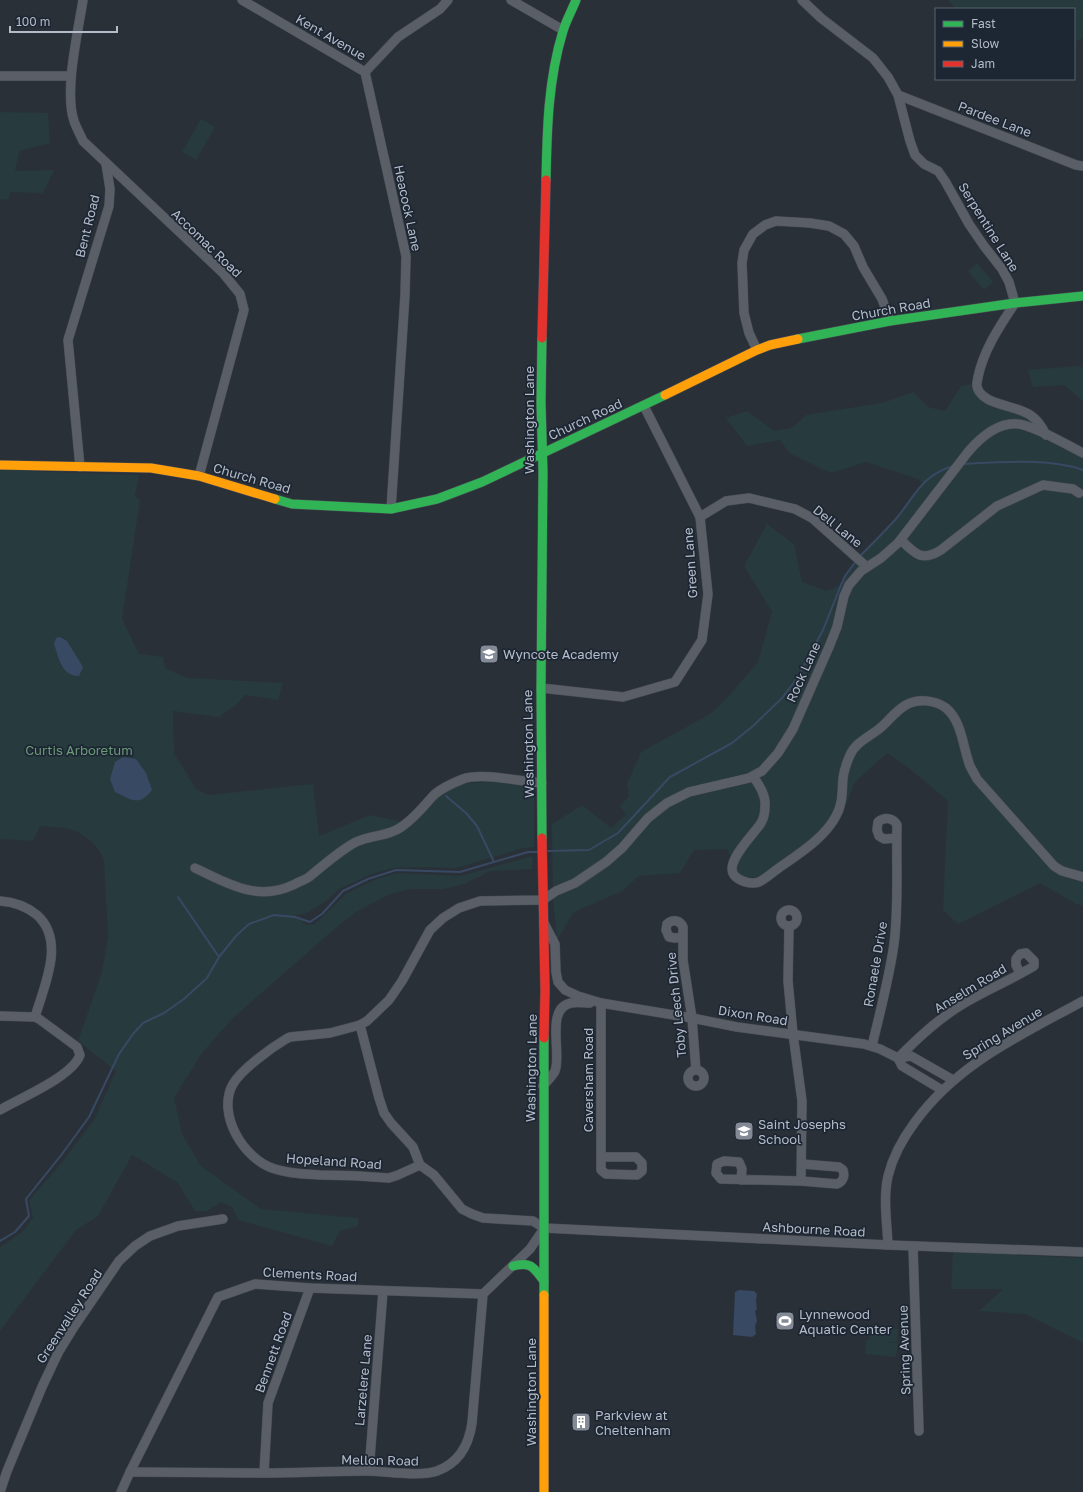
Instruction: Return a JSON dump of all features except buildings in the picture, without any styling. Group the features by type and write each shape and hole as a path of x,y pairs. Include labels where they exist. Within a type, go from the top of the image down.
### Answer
{"main road":[{"name":"Washington Lane","path":"544,1492 543,1086 545,990 542,871 541,403 546,160 548,105 552,76 563,30 576,0"},
{"name":"Church Road","path":"0,465 151,468 199,476 292,504 391,509 436,499 482,482 644,406 757,350 784,342 890,321 1015,303 1083,296"},
{"path":"513,1266 523,1263 531,1265 544,1281"}],"street":[{"path":"83,0 71,76 73,120 83,141 106,164"},
{"name":"Kent Avenue","path":"242,0 365,72"},
{"path":"365,72 398,37 440,9 448,0"},
{"path":"511,0 563,30"},
{"name":"Serpentine Lane","path":"802,0 821,18 873,58 888,77 898,95 915,155 924,164 938,171 945,181 969,224 1002,269 1009,282 1015,303"},
{"name":"Heacock Lane","path":"365,72 406,256 405,294 391,509"},
{"path":"0,76 71,76"},
{"name":"Pardee Lane","path":"898,95 1076,165 1083,166"},
{"name":"Bent Road","path":"80,467 68,340 109,206 110,189 106,164"},
{"name":"Accomac Road","path":"106,164 223,273 240,294 244,310 199,476"},
{"path":"757,350 749,333 744,313 742,263 744,250 753,234 765,225 776,222 810,223 829,226 844,234 854,246 863,267 882,299 890,321"},
{"path":"1015,303 986,351 980,368 977,386 981,394 992,402 1034,416 1043,427 1046,435 1083,453"},
{"name":"Green Lane","path":"541,688 623,697 675,682 702,640 708,594 700,517 644,406"},
{"name":"Rock Lane","path":"543,900 556,891 576,882 606,862 622,848 648,818 667,803 689,792 753,776 762,771 771,762 786,741 837,627 844,596 850,585 865,565 881,558 901,540 968,452 986,434 1006,425 1018,424 1046,435"},
{"path":"901,540 911,550 923,557 931,556 941,550 997,506 1043,484 1073,489 1079,493"},
{"name":"Dell Lane","path":"700,517 726,501 750,498 795,509 812,518 865,565"},
{"path":"753,776 764,797 764,814 761,823 746,840 739,852 732,870 733,874 738,878 751,883 759,882 802,851 829,827 837,815 841,804 844,784 843,778 846,764 857,745 879,729 906,705 922,700 936,703 945,707 951,713 956,722 970,767 977,779 1054,866 1062,871 1083,876"},
{"path":"195,868 234,887 252,891 269,892 288,888 308,878 356,842 381,836 403,826 421,810 433,796 446,787 465,779 473,777 542,783"},
{"name":"Ronaele Drive","path":"872,1046 894,944 896,910 896,838"},
{"path":"483,1294 530,1249 544,1228 533,1220 483,1218 467,1212 455,1202 434,1175 420,1165 413,1147 384,1113 360,1025 373,1016 389,1000 410,969 427,934 434,925 443,918 459,908 480,901 543,900"},
{"path":"0,901 20,904 29,909 43,922 51,938 52,958 35,1017"},
{"name":"Dixon Road","path":"544,922 555,944 557,978 560,985 565,990 573,994 601,1003 737,1027 872,1046 898,1058 911,1056 953,1080"},
{"path":"789,926 788,976 793,1034 802,1101 801,1181"},
{"name":"Toby Leech Drive","path":"683,937 684,967 692,1018 696,1070"},
{"name":"Anselm Road","path":"898,1058 925,1032 947,1014 976,996 1020,973"},
{"name":"Spring Avenue","path":"888,1245 887,1187 891,1166 900,1144 927,1105 953,1080 976,1061 1083,1001"},
{"name":"Dixon Road","path":"543,1086 556,1069 556,1022 560,1011 564,1006 570,1003 601,1003"},
{"name":"Caversham Road","path":"601,1003 601,1157"},
{"path":"0,1016 35,1017 44,1022 76,1047 80,1055 77,1061 55,1081 0,1110"},
{"name":"Hopeland Road","path":"360,1025 330,1033 286,1039 245,1069 234,1083 228,1099 230,1118 234,1129 239,1140 248,1152 260,1163 276,1170 293,1173 389,1178 398,1176 420,1165"},
{"name":"Dixon Road","path":"898,1058 902,1066 942,1090"},
{"path":"741,1180 801,1181 837,1184 842,1181 844,1173 838,1166 802,1164"},
{"name":"Greenvalley Road","path":"0,1492 7,1471 42,1387 58,1353 119,1261 135,1246 150,1236 178,1226 222,1219"},
{"name":"Ashbourne Road","path":"544,1228 888,1245 1083,1252"},
{"name":"Spring Avenue","path":"913,1246 919,1431"},
{"name":"Clements Road","path":"121,1492 218,1297 255,1284 310,1288 483,1294"},
{"name":"Bennett Road","path":"264,1473 268,1402 310,1288"},
{"name":"Larzelere Lane","path":"368,1471 383,1291"},
{"name":"Mellon Road","path":"130,1472 264,1473 368,1471 425,1474 436,1472 453,1462 462,1452 470,1438 483,1294"}],"green space":[{"path":"948,0 1083,0 1083,38 1075,42 1075,8 956,8"},
{"path":"0,112 48,113 50,143 19,151 15,171 54,170 43,193 10,192 9,199 0,200"},
{"path":"201,119 215,127 196,160 182,152"},
{"path":"977,263 993,282 984,290 968,271"},
{"path":"1079,366 1083,368 1083,401 1064,385 1033,387 1028,370"},
{"path":"971,384 975,393 995,408 1013,410 1035,422 1083,456 1083,906 1076,904 1040,883 958,924 943,910 948,801 910,769 887,753 855,782 838,824 759,878 728,875 730,855 727,849 694,850 680,873 639,876 622,891 574,912 557,940 553,899 552,824 582,805 611,828 626,815 620,806 629,796 627,784 641,752 710,714 728,697 758,662 772,612 744,566 767,524 794,544 802,582 827,591 841,585 845,576 855,562 896,519 922,483 918,479 866,462 831,473 789,453 780,440 747,446 726,418 747,411 774,431 792,428 806,415 882,403 913,392 928,407 945,411 961,386"},
{"name":"Curtis Arboretum","path":"0,470 139,475 135,496 140,500 122,619 139,654 163,657 165,668 187,678 283,683 278,700 245,695 236,705 219,717 173,711 174,753 196,789 208,795 313,784 319,836 370,815 403,822 391,829 357,839 346,844 317,868 298,880 278,887 263,888 269,894 281,893 303,884 353,847 392,834 404,828 412,822 434,799 444,791 455,786 480,782 493,782 530,786 534,792 534,847 523,848 457,868 393,868 372,874 339,889 325,902 305,914 295,915 304,923 303,924 314,925 347,893 377,879 397,873 460,876 533,856 532,869 490,871 464,884 443,889 411,889 390,894 356,912 233,1018 202,1053 174,1098 182,1134 201,1166 261,1209 358,1218 358,1226 340,1231 332,1246 238,1220 232,1207 221,1202 207,1211 195,1211 178,1183 132,1155 98,1216 76,1230 0,1331 0,1247 22,1232 33,1218 29,1200 60,1165 94,1120 116,1071 78,1041 102,972 108,937 104,860 101,854 89,839 77,832 65,828 40,826 33,841 0,839"},
{"path":"953,1252 1083,1258 1083,1343 1025,1314 979,1311 1003,1289 951,1289"},
{"path":"870,1326 898,1329 897,1342 886,1342 898,1343 896,1357 865,1354 866,1340 869,1340"}],"water":[{"path":"60,637 67,641 83,667 79,676 68,673 64,670 59,660 54,644 56,638"},
{"path":"123,757 136,759 146,773 152,790 143,799 131,799 115,792 110,779 115,762"},
{"path":"739,1290 754,1291 757,1294 757,1309 755,1311 757,1321 755,1326 756,1334 752,1337 733,1335 735,1292"}],"waterway":[{"path":"963,464 1040,462 1070,466 1083,470"},
{"path":"860,556 895,520 925,481 942,470 953,466"},
{"path":"548,851 589,850 618,833 670,777 732,743 753,726 782,698 798,677 823,630 845,576 856,561"},
{"path":"446,796 466,813 477,826 494,862"},
{"path":"0,1241 15,1232 29,1216 26,1199 89,1117 119,1054 133,1034 143,1023 164,1013 184,999 207,978 219,957 236,936 249,924 274,915 295,917 310,922 322,914 343,891 368,879 396,870 460,872 528,852 538,852"},
{"path":"178,897 219,957"}],"traffic: fast":[{"path":"546,180 551,86 563,31 576,0"},
{"path":"798,339 890,321 1015,303 1083,296"},
{"path":"542,338 542,838"},
{"path":"275,499 292,504 391,509 437,499 482,482 665,395"},
{"path":"544,1038 544,1295"},
{"path":"513,1266 524,1264 528,1265 535,1269 544,1281"}],"traffic: slow":[{"path":"665,395 757,350 770,345 798,339"},
{"path":"0,465 151,468 199,476 275,499"},
{"path":"544,1295 544,1492"}],"traffic: jam":[{"path":"542,338 546,180"},
{"path":"542,838 545,990 544,1038"}],"place":[{"name":"Wyncote Academy","path":"489,654"},
{"name":"Saint Josephs School","path":"744,1131"},
{"name":"Lynnewood Aquatic Center","path":"785,1321"},
{"name":"Parkview at Cheltenham","path":"581,1422"}]}
